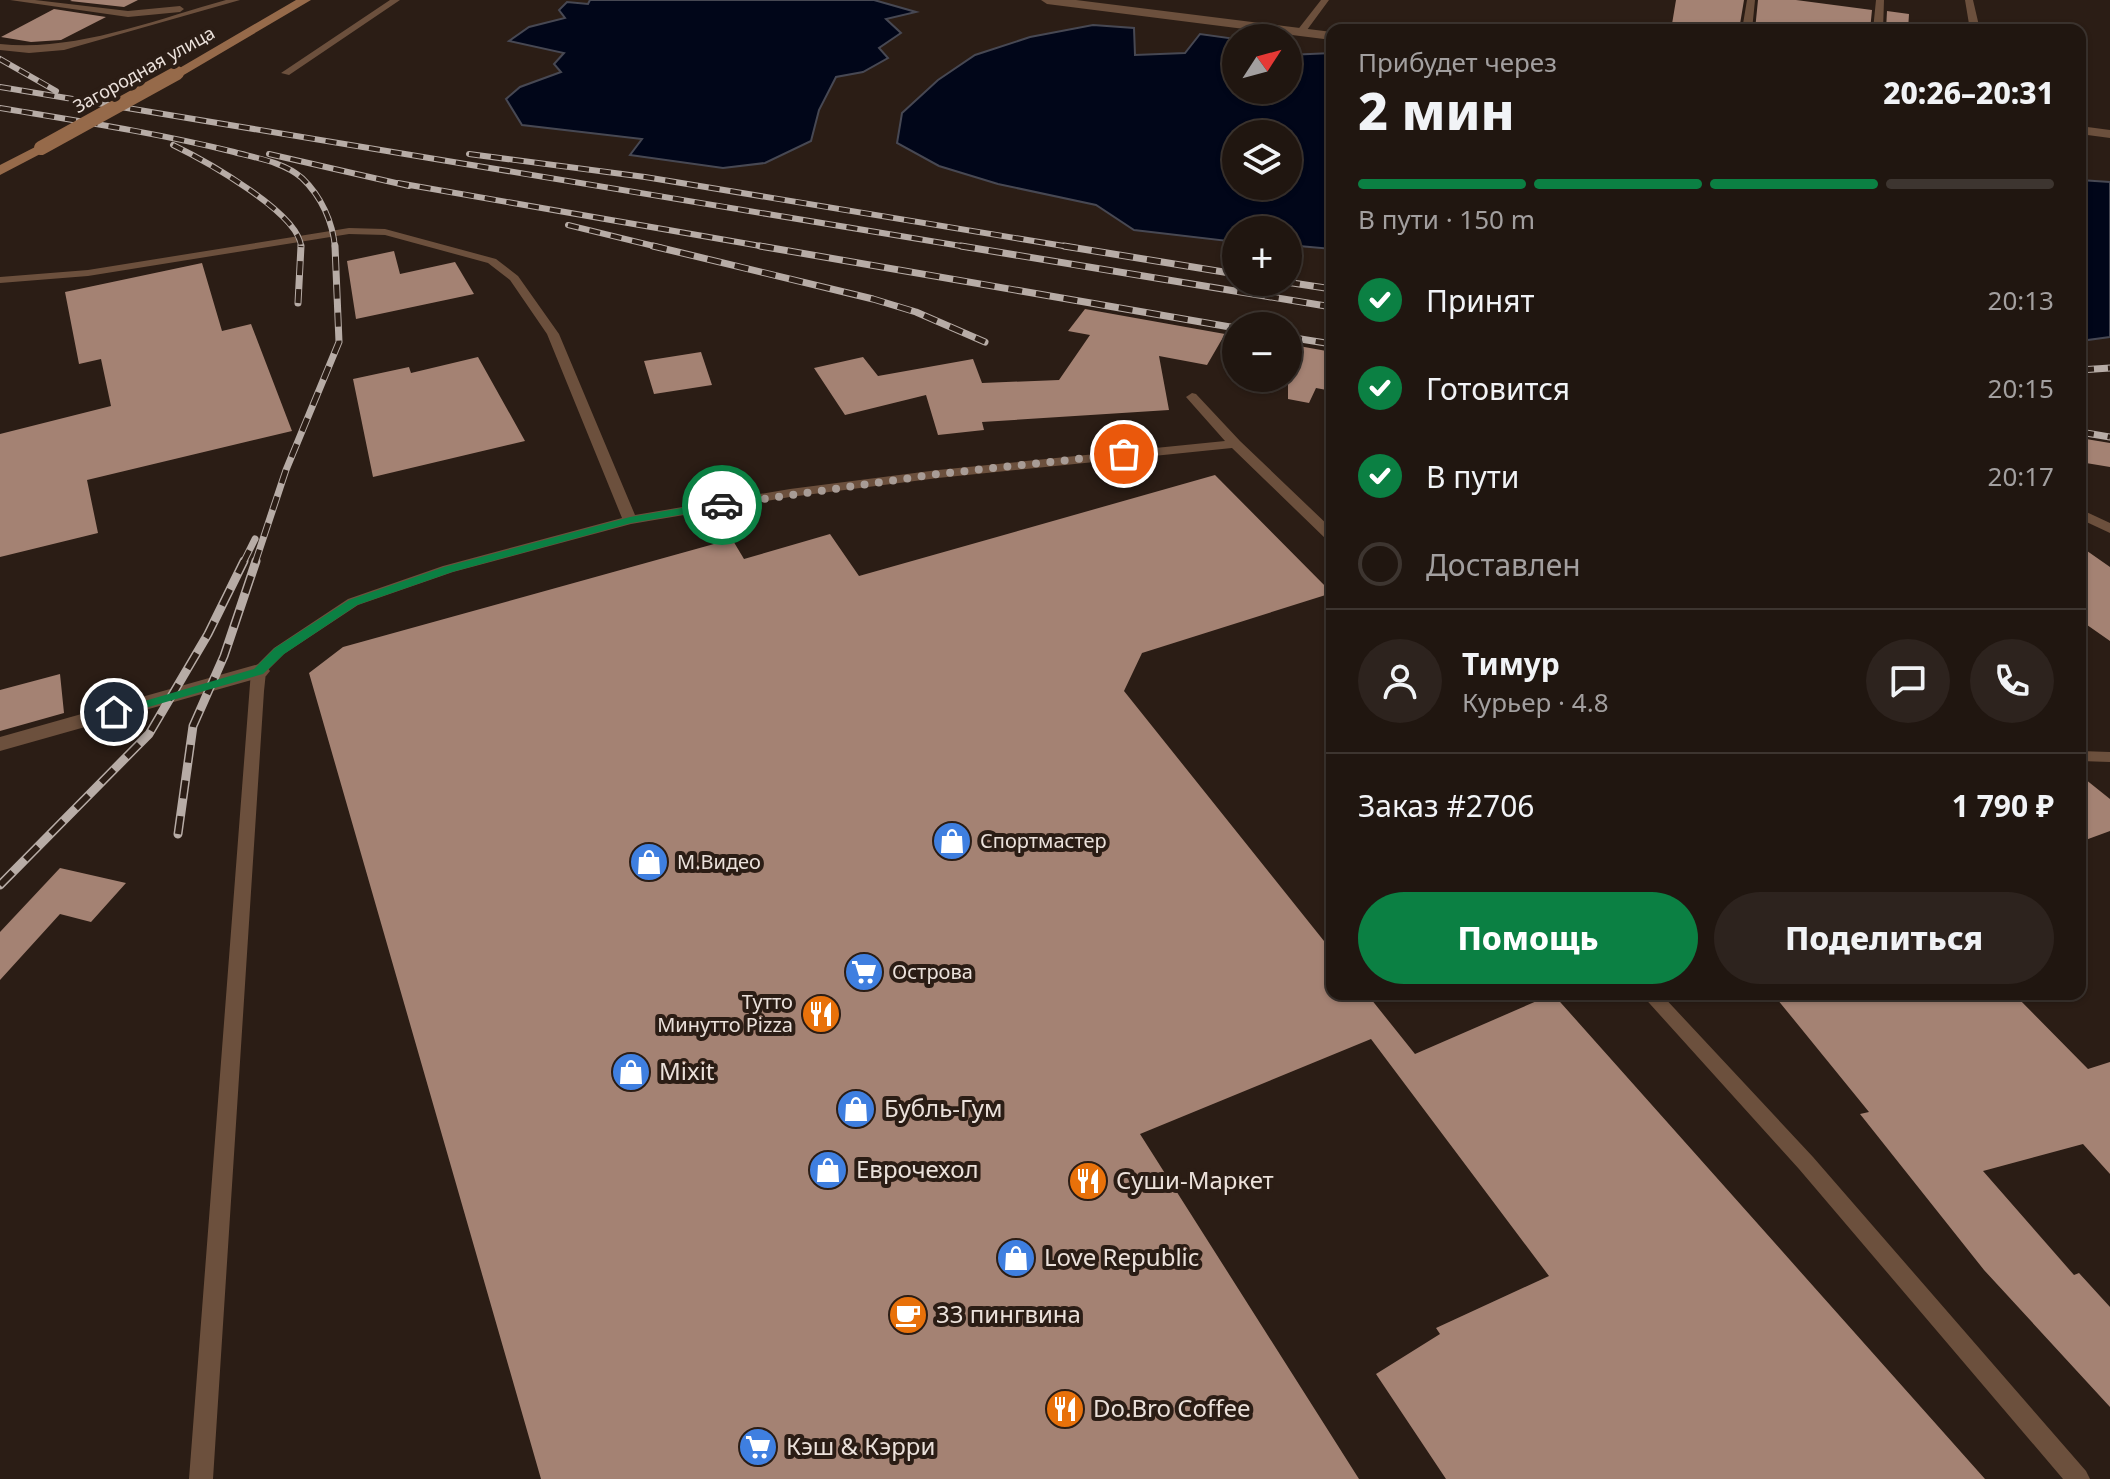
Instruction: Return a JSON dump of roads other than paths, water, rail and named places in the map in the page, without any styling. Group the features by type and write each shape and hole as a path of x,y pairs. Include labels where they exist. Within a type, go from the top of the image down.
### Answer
{"main road":[{"name":"Загородная улица","path":"0,171 305,0"}],"street":[{"path":"1047,0 1238,24"},
{"path":"1302,32 1326,35"},
{"path":"2086,131 2110,134"},
{"path":"0,744 259,671"}],"lane":[{"path":"14,0 128,14 232,1"},
{"path":"286,73 396,0"},
{"path":"1302,31 1325,0"},
{"path":"1748,24 1751,0"},
{"path":"1878,24 1880,0"},
{"path":"1969,0 1974,24"},
{"path":"0,47 29,50 64,47 232,1"},
{"path":"0,280 88,273 349,231 385,232 492,261 514,278 553,334 630,520"},
{"path":"1192,397 1235,444 1326,531"},
{"path":"201,1479 259,671 279,651 353,602 448,569 630,520 790,493 938,474 1235,444"},
{"path":"2086,516 2110,529"},
{"path":"2086,756 2110,757"},
{"path":"1656,1000 1806,1163 2078,1479"}],"water":[{"path":"590,0 874,0 916,12 886,19 901,33 879,48 888,58 863,72 836,77 819,110 811,141 765,163 723,168 630,155 642,139 522,125 506,99 520,87 561,72 554,64 564,53 509,41 529,27 565,18 559,10 567,2 588,4"},
{"path":"1093,25 1134,28 1135,55 1185,53 1200,34 1222,37 1222,104 1302,104 1302,54 1326,53 1326,248 1302,246 1302,216 1222,216 1222,240 1134,230 1096,205 998,184 939,166 897,143 902,113 938,80 975,55 1030,37"},
{"path":"2086,180 2110,182 2110,337 2086,340"}],"railway":[{"path":"0,59 56,91"},
{"path":"0,87 973,248"},
{"path":"0,108 176,139 278,164 302,178 315,193 329,219 335,248"},
{"path":"173,145 227,175 269,204 297,234 301,248"},
{"path":"269,154 409,186"},
{"path":"469,154 645,177 1076,248"},
{"path":"398,183 772,248"},
{"path":"568,225 662,248"},
{"path":"255,563 286,470 339,342 335,246"},
{"path":"653,246 873,299 916,312 985,342"},
{"path":"760,246 1222,326"},
{"path":"961,246 1326,306"},
{"path":"1064,246 1222,272"},
{"path":"298,303 301,248"},
{"path":"1302,284 1326,288"},
{"path":"1302,339 1326,343"},
{"path":"2086,370 2110,368"},
{"path":"2086,433 2110,437"},
{"path":"244,561 255,539"},
{"path":"0,885 149,734 208,634 244,561"},
{"path":"178,834 193,726 224,656 256,561"}],"place":[{"name":"Спортмастер","path":"952,841"},
{"name":"М.Видео","path":"649,862"},
{"name":"Острова","path":"864,972"},
{"name":"Тутто Минутто Pizza","path":"821,1014"},
{"name":"Mixit","path":"631,1072"},
{"name":"Бубль-Гум","path":"856,1109"},
{"name":"Еврочехол","path":"828,1170"},
{"name":"Суши-Маркет","path":"1088,1181"},
{"name":"Love Republic","path":"1016,1258"},
{"name":"33 пингвина","path":"908,1315"},
{"name":"Do.Bro Coffee","path":"1065,1409"},
{"name":"Кэш & Кэрри","path":"758,1447"}]}
